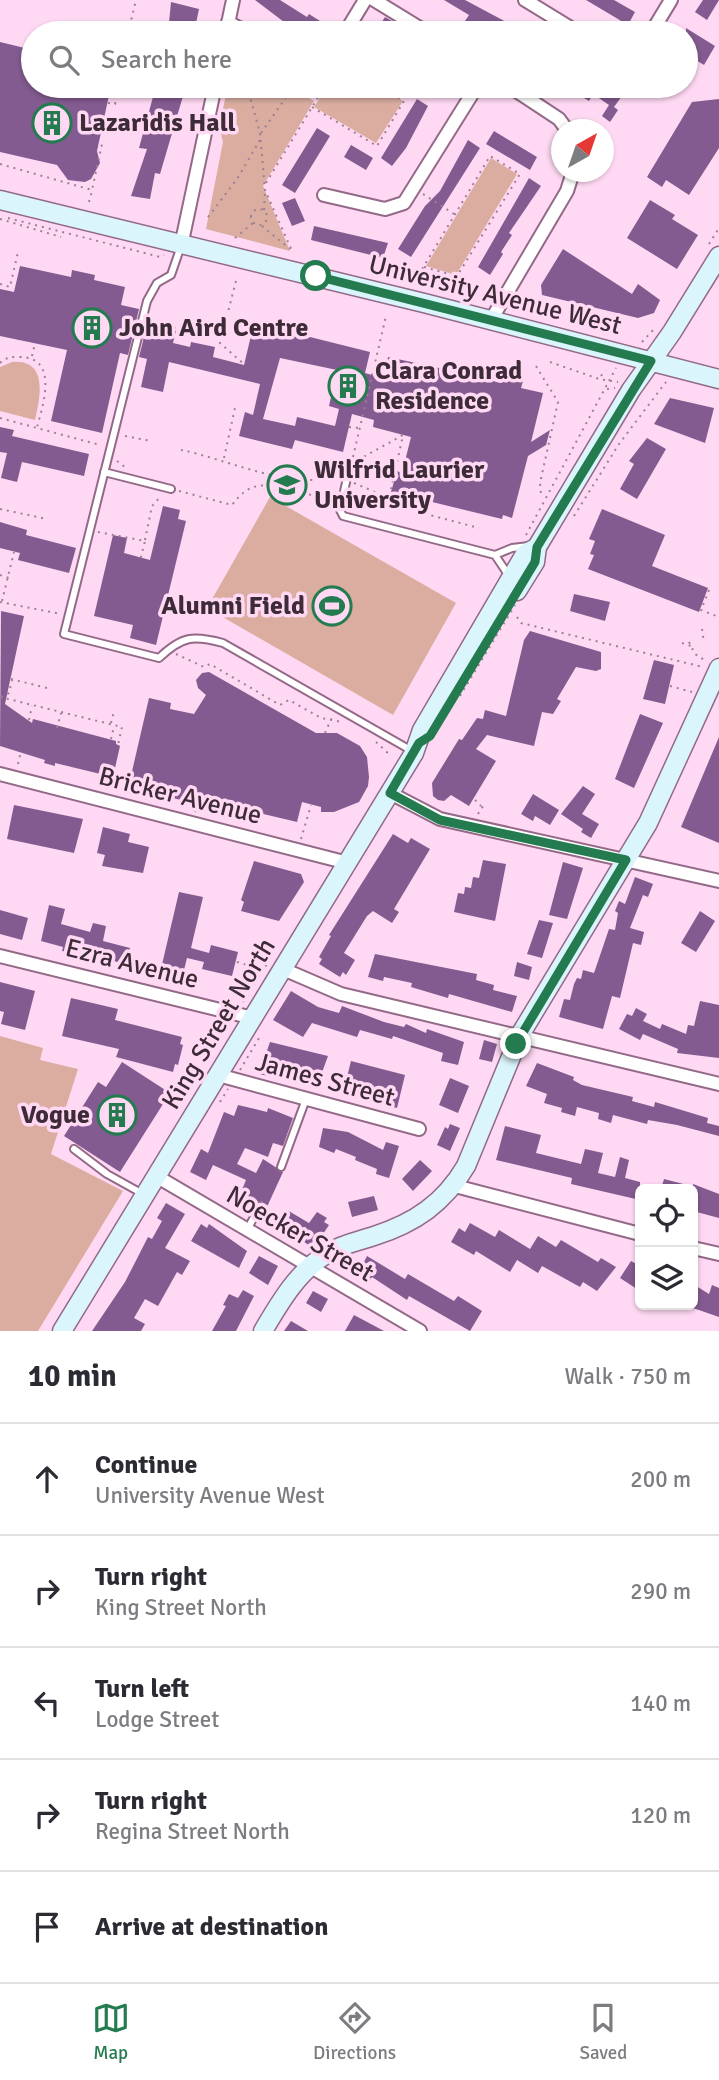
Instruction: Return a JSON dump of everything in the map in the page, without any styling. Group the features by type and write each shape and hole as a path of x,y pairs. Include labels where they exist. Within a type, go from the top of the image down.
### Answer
{"main road":[{"name":"University Avenue West","path":"0,200 491,320 719,379"},
{"name":"King Street North","path":"417,748 430,736 535,562 537,547 719,256"},
{"name":"King Street North","path":"62,1331 417,748 422,730 525,554 537,547"},
{"path":"262,1331 285,1294 310,1267 336,1249 399,1228 417,1218 443,1200 455,1186 467,1166 520,1035 649,823 710,666"}],"street":[{"path":"228,21 233,0"},
{"path":"353,21 366,0"},
{"path":"374,0 408,21"},
{"path":"525,0 559,21"},
{"path":"658,21 671,0"},
{"path":"181,246 212,98"},
{"path":"324,195 385,209 404,203 470,98"},
{"path":"527,98 559,119"},
{"path":"491,320 569,182"},
{"name":"Bricker Avenue","path":"0,774 348,863"},
{"path":"390,793 440,820 719,881"},
{"name":"Ezra Avenue","path":"0,956 253,1018"},
{"path":"283,969 341,994 719,1084"},
{"name":"James Street","path":"218,1075 419,1129"},
{"name":"Noecker Street","path":"156,1176 420,1331"},
{"path":"455,1186 635,1233"},
{"path":"698,1249 719,1254"}],"lane":[{"path":"181,246 171,275 156,283 147,301 64,634 159,658 178,641 190,638 223,643 337,708 417,748"},
{"path":"350,464 340,510 343,516 495,555 520,546 537,547"},
{"path":"104,472 169,488"},
{"path":"495,555 511,579"},
{"path":"281,1167 306,1099"},
{"path":"74,1149 107,1174 145,1195"},
{"path":"247,1230 260,1206"}],"path":[{"path":"131,21 136,0"},
{"path":"108,103 115,104 116,98"},
{"path":"250,98 260,133 265,184 264,211 267,217 261,225"},
{"path":"260,133 266,130 286,98"},
{"path":"265,184 318,98"},
{"path":"312,107 377,146 404,101 399,98"},
{"path":"208,217 237,179 260,139"},
{"path":"89,202 102,144 99,144"},
{"path":"415,281 490,156 520,174 449,289"},
{"path":"0,164 92,190"},
{"path":"415,188 454,215"},
{"path":"253,223 261,225 292,251 265,190"},
{"path":"253,223 252,213 264,211"},
{"path":"0,217 61,237"},
{"path":"0,217 160,257"},
{"path":"235,239 253,223"},
{"path":"0,284 10,287 18,251"},
{"path":"423,267 457,277"},
{"path":"236,281 220,343 245,365"},
{"path":"350,464 386,316"},
{"path":"153,323 221,339"},
{"path":"32,357 35,344"},
{"path":"0,363 11,357 32,357 41,364 46,381 37,428"},
{"path":"550,362 599,379 617,382"},
{"path":"536,366 558,402 540,483 541,494"},
{"path":"601,376 605,370"},
{"path":"653,386 662,388"},
{"path":"607,389 616,388"},
{"path":"648,393 654,395"},
{"path":"223,460 235,408"},
{"path":"0,418 102,445"},
{"path":"349,427 360,428"},
{"path":"181,450 302,481 337,475 350,464 403,435 389,499"},
{"path":"124,436 151,442"},
{"path":"347,479 426,514 479,528"},
{"path":"140,561 152,506 169,488 232,505 245,491 270,486 316,497 327,505"},
{"path":"0,509 47,519"},
{"path":"90,529 145,541"},
{"path":"14,552 1,602 19,603 68,616"},
{"path":"0,575 9,578"},
{"path":"709,590 701,610 719,617"},
{"path":"517,617 521,623 697,666 710,666"},
{"path":"702,629 704,643"},
{"path":"689,642 697,666"},
{"path":"682,643 691,646"},
{"path":"166,651 204,667 210,664 280,705 289,701 330,721 348,723"},
{"path":"695,654 710,666"},
{"path":"0,697 9,693 12,679 47,688"},
{"path":"670,686 693,692"},
{"path":"0,697 122,727 118,745"},
{"path":"29,719 32,705"},
{"path":"325,733 337,708"},
{"path":"111,739 114,711"},
{"path":"57,728 61,712"},
{"path":"373,739 391,756"},
{"path":"16,768 20,755"},
{"path":"106,790 110,776"},
{"path":"145,800 147,790"},
{"path":"195,812 199,800"},
{"path":"475,800 482,808"},
{"path":"476,817 485,803"},
{"path":"298,850 311,805"},
{"path":"237,962 257,968"}],"shaded area":[{"path":"225,98 309,98 314,101 263,186 290,251 206,229 223,142 219,126"},
{"path":"320,98 398,98 403,101 376,143 314,107"},
{"path":"491,158 517,174 456,275 426,266"},
{"path":"12,362 24,363 37,373 40,391 35,420 0,411 0,367"},
{"name":"Alumni Field","path":"270,497 456,603 393,715 207,608"},
{"path":"0,1036 43,1048 40,1060 78,1069 51,1154 123,1191 38,1331 0,1331"}],"building":[{"path":"255,0 280,0 307,17 309,14 320,21 291,21 283,21"},
{"path":"444,0 465,0 504,21 465,21 469,15"},
{"path":"586,0 614,0 635,12 630,21 621,21"},
{"path":"703,0 719,0 707,20 695,12"},
{"path":"171,2 199,9 196,21 169,21"},
{"path":"698,35 715,46 704,65 698,61"},
{"name":"Lazaridis Hall","path":"0,42 21,47 21,98 108,98 97,151 100,163 91,179 85,182 68,180 57,165 0,152"},
{"path":"153,98 182,98 160,174 155,173 150,199 131,196 147,149 139,148"},
{"path":"599,98 621,98 614,107 618,110 612,119 602,116 609,105"},
{"path":"417,99 428,106 406,148 392,166 381,158"},
{"path":"719,99 719,148 689,195 666,180 662,187 647,177 692,102"},
{"path":"317,128 330,136 295,193 282,185"},
{"path":"494,131 537,157 530,170 486,144"},
{"path":"468,140 480,148 411,257 398,249 425,206 440,191"},
{"path":"351,145 373,158 366,170 344,157"},
{"path":"529,178 541,186 509,233 512,235 490,275 478,267"},
{"path":"295,198 305,221 292,226 282,203"},
{"path":"650,200 675,215 672,219 698,235 677,269 627,238"},
{"path":"314,226 388,243 383,258 311,240"},
{"path":"563,249 632,294 638,284 660,300 654,313 638,318 542,295 541,285"},
{"path":"20,266 71,277 72,270 95,275 94,280 125,287 121,305 139,309 128,355 120,353 102,433 51,421 67,350 0,336 0,289 14,292"},
{"path":"254,323 370,352 365,373 383,378 388,357 458,372 460,365 472,368 477,377 501,383 510,378 523,381 521,388 543,393 531,442 550,430 546,445 528,456 512,518 503,515 502,519 391,492 397,471 402,473 411,437 373,427 374,420 352,414 343,452 295,440 292,449 239,436 245,412 253,415 260,384 169,362 163,392 141,387 147,359 139,357 147,325 176,331 173,343 190,347 191,342 215,347 213,357 244,365","holes":["280,358 337,370 329,406 339,409 335,426 297,417 295,426 263,419"]},
{"path":"670,398 714,408 705,443 654,424"},
{"path":"0,427 14,430 12,436 89,454 84,476 22,462 17,482 1,478 7,453 0,452"},
{"path":"647,438 666,449 637,499 620,489 634,464 629,461"},
{"path":"163,506 180,510 178,519 186,521 156,645 130,638 133,625 94,616 113,535 127,538 124,553 150,560"},
{"path":"602,509 665,535 652,566 708,588 699,612 588,569 594,555 590,554 595,541 589,539"},
{"path":"0,522 27,530 26,535 76,548 69,573 18,560 20,553 0,548"},
{"path":"574,594 610,602 605,621 570,611"},
{"path":"1,611 24,616 5,704 32,723 33,719 116,741 120,746 113,777 55,763 55,766 44,763 45,760 0,746"},
{"path":"530,631 601,652 601,669 596,671 576,667 557,699 561,701 553,714 542,712 534,746 487,735 476,749 496,761 469,806 451,795 444,801 438,800 433,796 432,783 459,739 462,740 477,718 483,719 485,710 506,716 524,640"},
{"path":"654,660 674,665 665,704 643,699"},
{"path":"209,672 316,733 337,733 360,746 367,757 369,777 368,786 359,802 334,812 321,812 321,807 302,802 297,822 197,798 196,804 173,798 175,790 130,780 149,698 171,703 170,709 194,714 206,695 198,688 196,680 202,673"},
{"path":"640,714 663,723 634,788 615,779"},
{"path":"719,737 719,843 681,827"},
{"path":"583,786 595,794 582,814 599,824 591,838 561,814"},
{"path":"533,794 559,810 550,825 535,816 533,821 521,814"},
{"path":"14,805 83,819 74,853 7,839"},
{"path":"103,827 130,834 128,842 149,847 143,873 102,866 105,855 97,853"},
{"path":"393,834 408,843 411,838 430,849 394,909 399,912 392,923 373,911 367,916 344,953 355,960 346,975 343,972 340,977 319,964 322,959 319,957 331,936 329,935"},
{"path":"483,860 506,864 495,921 454,912 458,893 464,894 465,887 471,888 473,877 479,878"},
{"path":"254,861 301,874 304,882 279,921 241,911 244,902 241,900"},
{"path":"563,862 583,868 567,919 549,915"},
{"path":"635,877 653,884 648,897 643,895 630,928 644,932 641,945 633,943 620,998 612,996 603,1029 559,1017 564,999 570,1000 574,984 577,978 581,979 583,970 594,973 609,929 615,930 618,913 615,911 619,901 625,904"},
{"path":"179,892 203,897 191,948 209,953 211,945 238,952 232,976 202,969 204,962 187,958 182,978 160,973"},
{"path":"49,905 65,909 61,924 90,932 93,923 106,926 103,941 130,948 125,964 76,951 75,954 62,951 63,947 41,941"},
{"path":"0,910 28,918 22,940 0,934"},
{"path":"700,911 715,921 696,952 681,943"},
{"path":"539,920 553,923 542,958 527,954"},
{"path":"375,954 477,974 476,980 494,985 493,990 517,996 512,1012 449,994 448,998 411,987 412,983 384,977 383,981 368,977"},
{"path":"517,962 532,967 529,980 514,976"},
{"path":"0,982 35,991 25,1030 1,1024 4,1012 0,1011"},
{"path":"291,991 318,1007 339,1013 342,1006 384,1022 404,1027 406,1024 426,1033 427,1029 464,1042 458,1065 441,1061 443,1053 393,1036 392,1039 360,1030 357,1037 312,1023 303,1037 273,1020"},
{"path":"71,998 118,1009 115,1020 182,1037 180,1044 183,1045 178,1065 175,1064 173,1072 116,1057 119,1049 62,1036"},
{"path":"700,1001 719,1005 719,1058 677,1053 678,1049 643,1034 640,1040 619,1029 627,1014 632,1016 636,1008 647,1014 643,1021 660,1029 662,1024 686,1034 688,1025 694,1026"},
{"path":"484,1040 497,1044 492,1062 479,1059"},
{"path":"270,1042 328,1056 317,1086 259,1074"},
{"path":"351,1061 405,1075 397,1108 343,1093"},
{"name":"Vogue","path":"122,1062 170,1093 120,1172 64,1136 98,1082 106,1087"},
{"path":"537,1063 574,1077 573,1080 582,1085 633,1097 632,1101 654,1107 655,1102 708,1118 707,1123 719,1126 719,1136 677,1125 648,1120 647,1124 613,1115 611,1123 598,1119 599,1113 577,1107 575,1116 561,1112 562,1108 544,1103 547,1094 526,1086"},
{"path":"450,1078 469,1086 458,1113 439,1105"},
{"path":"238,1105 267,1112 268,1108 293,1118 283,1146 273,1143 268,1157 245,1148 237,1164 256,1173 263,1159 283,1172 266,1209 262,1201 255,1204 239,1197 246,1180 213,1165 206,1180 190,1172 201,1149 208,1153 224,1112 234,1116"},
{"path":"450,1124 460,1128 450,1151 437,1145 445,1127 448,1129"},
{"path":"505,1126 541,1135 536,1153 581,1164 585,1149 603,1153 598,1173 615,1177 620,1157 629,1160 625,1178 640,1184 635,1184 635,1199 571,1184 572,1178 496,1160"},
{"path":"323,1128 348,1132 383,1150 386,1142 399,1146 389,1178 376,1174 377,1169 355,1160 356,1157 336,1149 334,1153 319,1147"},
{"path":"420,1160 432,1171 413,1191 402,1179"},
{"path":"664,1179 683,1184 662,1184"},
{"path":"698,1186 719,1194 719,1218 698,1212"},
{"path":"374,1196 378,1210 352,1217 348,1202"},
{"path":"166,1203 185,1214 165,1248 190,1261 182,1275 177,1272 158,1306 145,1299 134,1318 145,1324 141,1331 92,1331 125,1282 148,1237 152,1239 162,1221 157,1218"},
{"path":"287,1210 309,1223 317,1212 327,1218 324,1222 329,1225 321,1237 317,1235 310,1246 278,1224"},
{"path":"470,1223 495,1237 499,1230 530,1249 538,1236 556,1247 561,1240 598,1262 601,1258 616,1267 597,1291 583,1282 580,1287 542,1266 538,1273 517,1260 510,1272 476,1251 474,1255 451,1242 459,1228 465,1232"},
{"path":"201,1224 207,1228 209,1224 247,1251 239,1268 191,1241"},
{"path":"259,1256 278,1266 268,1285 249,1273"},
{"path":"367,1256 405,1279 408,1274 454,1301 458,1296 482,1311 470,1331 409,1296 407,1300 372,1277 369,1282 357,1276"},
{"path":"631,1261 635,1263 635,1288 620,1278"},
{"path":"712,1285 719,1288 719,1317 698,1310 698,1287 709,1294"},
{"path":"243,1290 254,1296 236,1331 212,1331 226,1306 223,1305 229,1294 238,1298"},
{"path":"313,1291 328,1299 321,1312 306,1303"},
{"path":"354,1315 384,1331 345,1331"},
{"path":"291,1321 308,1331 284,1331"}],"place":[{"name":"Lazaridis Hall","path":"52,123"},
{"name":"John Aird Centre","path":"92,328"},
{"name":"Clara Conrad Residence","path":"348,386"},
{"name":"Wilfrid Laurier University","path":"287,485"},
{"name":"Alumni Field","path":"332,606"},
{"name":"Vogue","path":"117,1115"}],"route":[{"path":"316,276 651,361 537,547 535,562 455,696 430,736 419,743 390,793 440,820 626,860 580,932 516,1044"}]}
